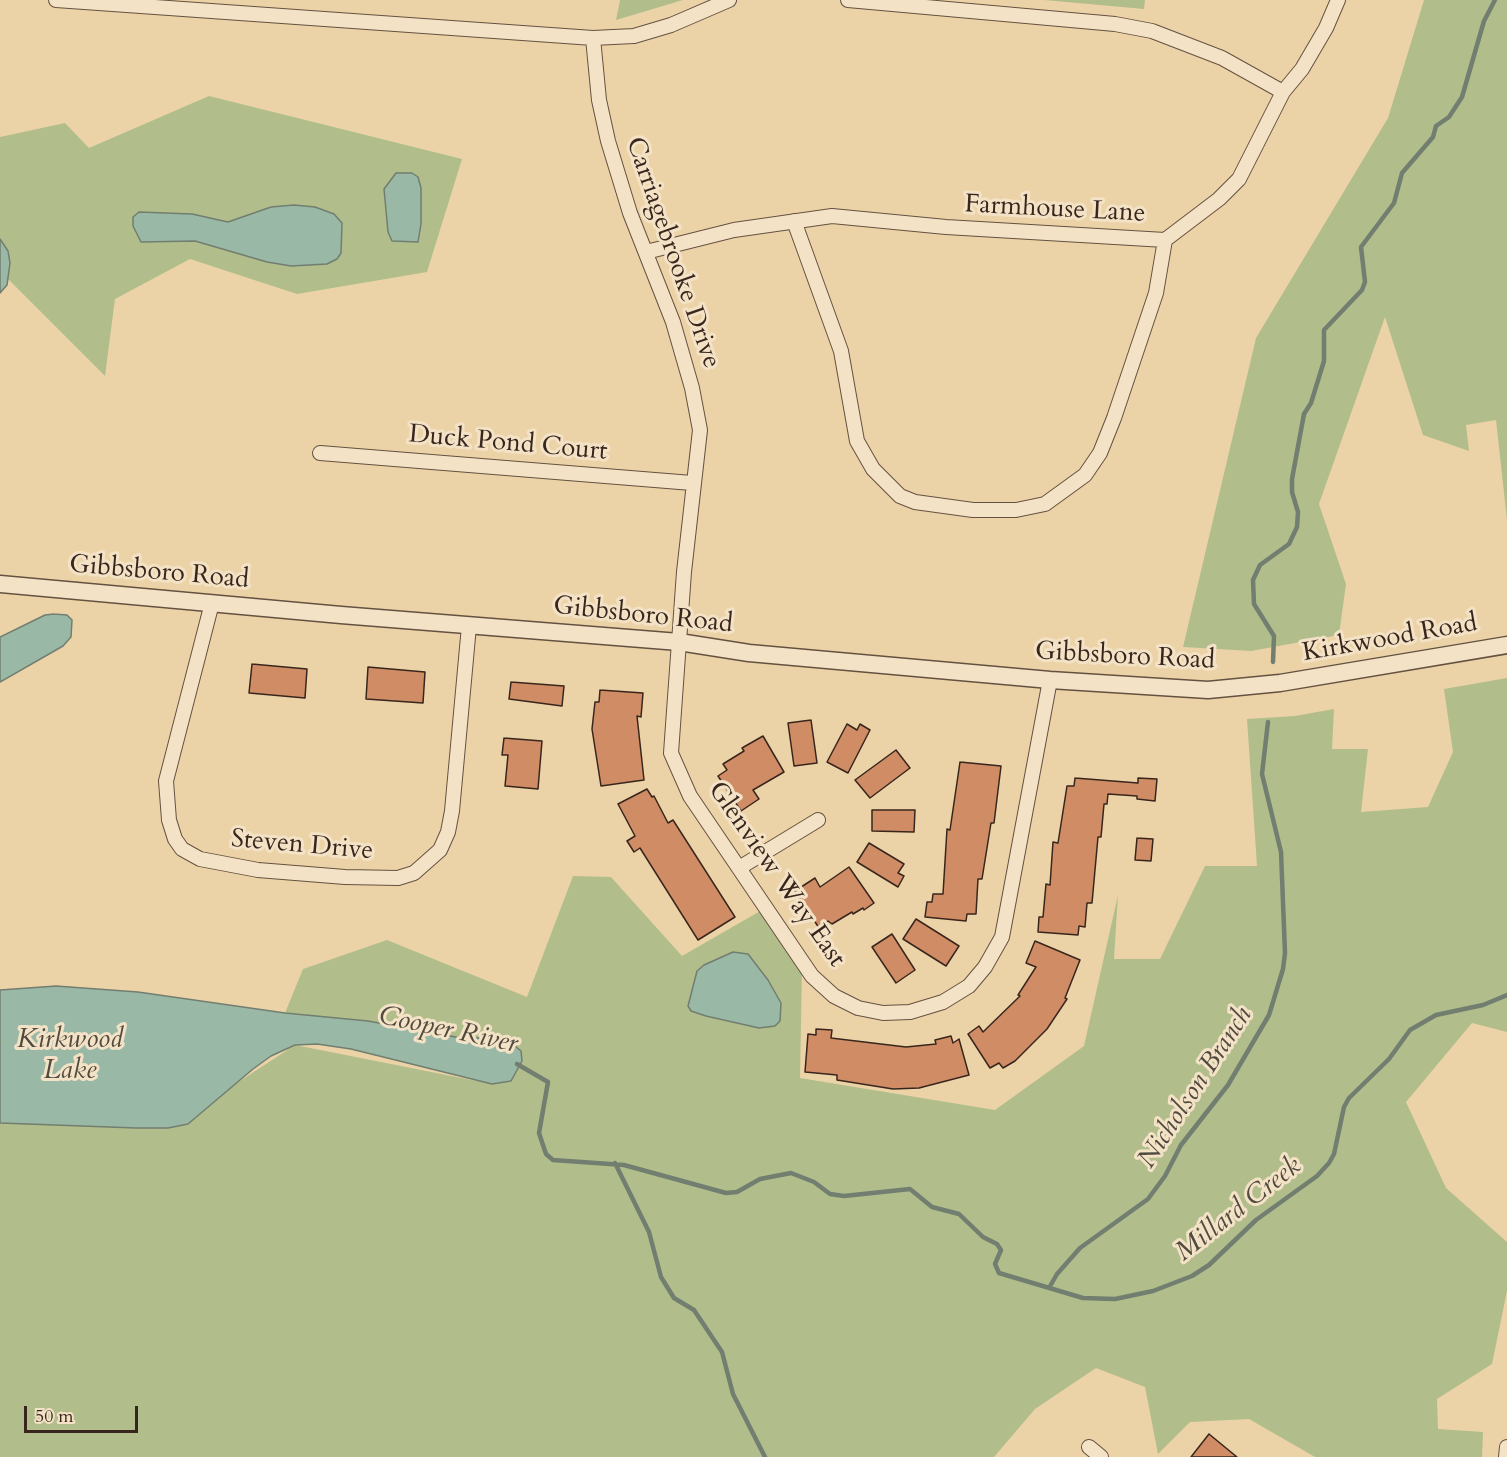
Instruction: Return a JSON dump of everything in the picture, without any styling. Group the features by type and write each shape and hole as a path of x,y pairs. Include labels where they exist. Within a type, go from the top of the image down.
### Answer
{"street":[{"path":"56,0 593,38 634,36 671,25 729,0"},
{"path":"848,0 1115,24 1152,31 1222,58 1283,92"},
{"name":"Farmhouse Lane","path":"646,252 734,230 832,216 945,227 1165,240 1219,199 1239,178 1283,92 1320,38 1338,0"},
{"name":"Carriagebrooke Drive","path":"593,38 599,100 608,141 630,213 673,322 692,388 700,430 692,483 679,642"},
{"path":"794,221 841,351 857,441 873,470 900,496 915,502 973,510 1016,510 1046,504 1085,475 1100,453 1117,408 1156,293 1165,240"},
{"name":"Duck Pond Court","path":"320,453 692,483"},
{"name":"Gibbsboro Road","path":"0,584 469,626 679,642 749,653 1050,680 1208,690 1281,683"},
{"name":"Steven Drive","path":"212,603 166,781 169,820 175,839 182,849 200,859 258,870 345,877 398,878 414,873 440,850 448,832 452,811 469,626"},
{"name":"Glenview Way East","path":"679,642 671,753 690,796 812,976 834,996 858,1008 883,1013 910,1012 943,1002 969,986 985,967 1002,937 1050,680"},
{"name":"Kirkwood Road","path":"1281,683 1507,645"},
{"path":"739,868 818,820"},
{"path":"1089,1447 1101,1457"},
{"path":"1506,1457 1507,1447"}],"green space":[{"path":"620,0 683,0 616,20"},
{"path":"1044,0 1145,0 1144,9"},
{"path":"1424,0 1507,0 1507,520 1496,420 1466,425 1469,451 1423,435 1385,317 1319,504 1346,584 1339,635 1251,651 1183,647 1256,338 1388,118"},
{"path":"209,96 462,159 427,272 297,294 190,259 115,299 105,376 9,280 0,283 0,137 65,123 89,148"},
{"path":"1507,678 1507,1032 1472,1023 1406,1102 1446,1188 1507,1242 1507,1291 1492,1364 1437,1399 1438,1429 1483,1432 1482,1457 1315,1457 1249,1419 1190,1422 1158,1454 1145,1387 1096,1368 1035,1409 994,1457 0,1457 0,1119 168,1128 295,1045 492,1084 285,1013 303,969 387,940 527,997 573,876 611,877 682,956 762,910 802,968 800,1078 995,1110 1084,1046 1118,895 1114,959 1160,959 1205,866 1257,866 1247,719 1295,716 1334,709 1332,749 1368,749 1361,812 1428,807 1453,752 1444,689"}],"water":[{"path":"396,173 412,173 418,177 421,188 421,224 418,242 392,241 388,232 384,189"},
{"path":"294,205 315,207 334,214 342,223 341,253 337,259 327,264 291,266 267,262 195,241 141,242 133,226 133,217 139,212 192,214 228,222 271,207"},
{"path":"0,239 8,251 10,263 7,285 0,293"},
{"path":"45,615 67,615 72,620 71,637 63,646 0,682 0,637"},
{"path":"733,952 748,954 768,980 781,1003 780,1021 775,1026 759,1028 706,1016 691,1011 688,1006 697,971 704,965"},
{"name":"Kirkwood Lake","path":"56,986 138,992 285,1013 368,1021 461,1038 488,1038 515,1046 521,1051 522,1061 511,1081 492,1084 351,1049 317,1044 295,1045 271,1056 253,1069 188,1124 168,1128 136,1128 0,1123 0,990"}],"building":[{"path":"252,664 307,669 305,698 249,693"},
{"path":"368,667 425,672 423,703 366,699"},
{"path":"511,682 564,686 562,706 509,699"},
{"path":"600,690 643,693 641,717 637,716 644,780 601,786 592,729 595,702 599,702"},
{"path":"811,720 817,763 794,766 788,723"},
{"path":"847,724 857,730 860,724 870,730 848,773 827,762"},
{"path":"763,736 784,772 753,790 759,799 741,811 718,776 727,770 723,764 744,751 742,748"},
{"path":"504,738 542,741 538,789 505,786 508,755 502,755"},
{"path":"896,750 910,768 870,798 855,780"},
{"path":"960,762 1001,766 994,823 991,823 982,879 978,879 976,914 967,914 966,921 925,917 927,902 932,902 933,894 943,894 947,829 950,830"},
{"path":"1075,778 1138,783 1138,778 1157,779 1155,801 1137,799 1137,796 1108,794 1107,804 1104,804 1101,837 1098,837 1092,903 1087,903 1085,927 1079,926 1078,935 1038,932 1039,917 1043,917 1046,884 1050,885 1053,842 1058,843 1067,786 1074,786"},
{"path":"647,789 652,797 654,796 668,823 673,820 735,917 698,940 640,848 634,852 627,841 635,836 618,804"},
{"path":"872,810 915,810 914,832 872,831"},
{"path":"1137,838 1153,839 1151,861 1135,860"},
{"path":"869,843 904,864 898,873 904,876 898,887 857,862"},
{"path":"849,867 874,903 832,924 828,921 819,928 795,891 815,878 820,887"},
{"path":"916,919 959,946 946,966 903,939"},
{"path":"892,934 915,970 896,983 872,947"},
{"path":"1035,941 1080,960 1065,998 1067,999 1047,1029 1015,1061 1003,1068 999,1063 990,1068 968,1034 979,1026 983,1032 1020,996 1018,995 1036,967 1026,963"},
{"path":"816,1029 832,1030 831,1038 906,1047 936,1044 935,1040 951,1036 953,1043 959,1039 969,1075 919,1088 893,1089 837,1080 837,1075 805,1072 808,1034 816,1035"},
{"path":"1209,1434 1237,1457 1191,1457"}],"waterway":[{"name":"Nicholson Branch","path":"1273,662 1274,636 1254,604 1253,580 1260,565 1289,544 1297,527 1298,512 1292,492 1292,479 1304,414 1311,403 1324,361 1324,330 1362,290 1365,282 1361,247 1394,203 1402,173 1433,137 1436,126 1449,117 1462,97 1484,21 1495,0"},
{"name":"Nicholson Branch","path":"1049,1288 1057,1274 1080,1248 1148,1199 1165,1176 1181,1145 1228,1085 1269,1015 1283,969 1285,953 1281,852 1262,774 1268,722"},
{"name":"Millard Creek","path":"517,1064 548,1082 539,1133 546,1154 553,1160 624,1165 726,1193 737,1192 760,1179 791,1173 814,1182 830,1194 844,1196 910,1189 932,1207 959,1214 983,1237 997,1244 1001,1250 995,1264 999,1273 1083,1298 1115,1299 1153,1291 1192,1276 1209,1265 1256,1220 1317,1176 1334,1154 1344,1107 1349,1098 1389,1059 1410,1030 1436,1015 1483,1005 1507,995"},
{"name":"Cooper River","path":"615,1163 649,1232 661,1277 674,1298 694,1310 722,1352 733,1394 765,1457"}]}
